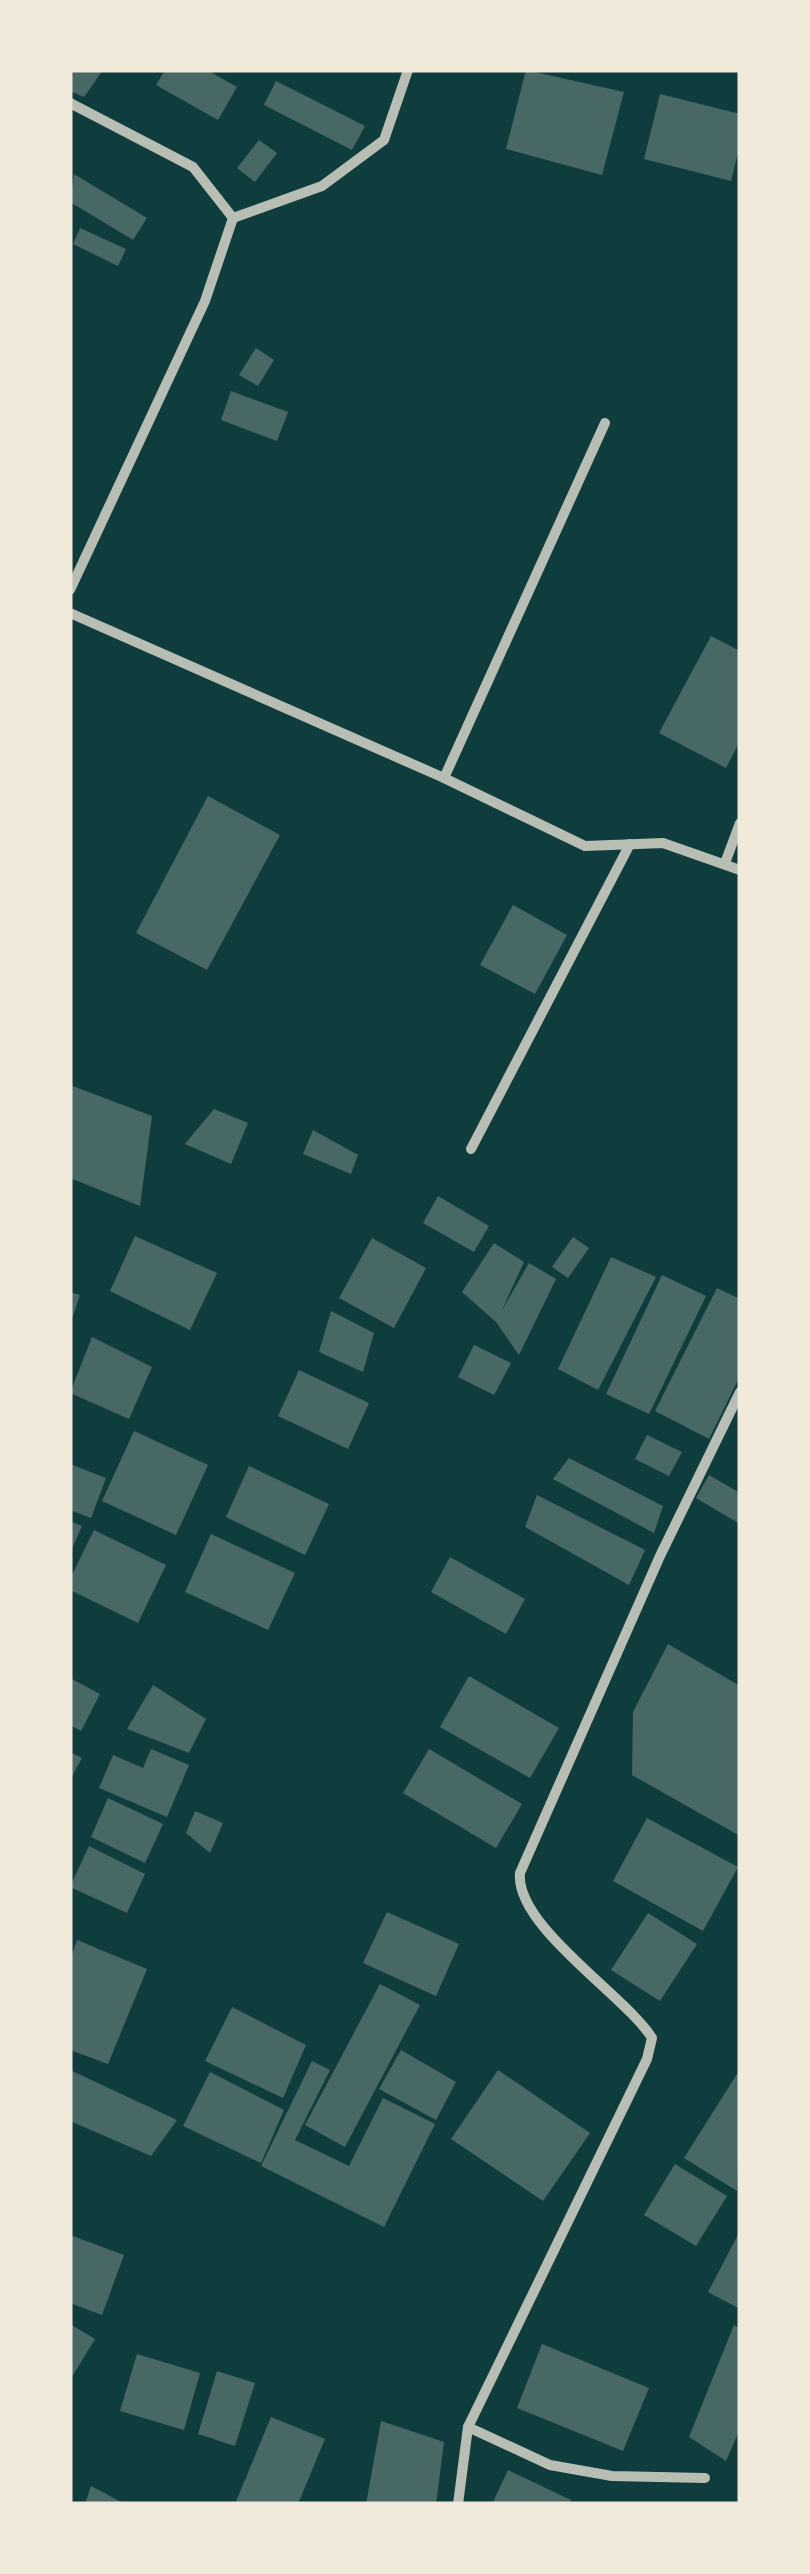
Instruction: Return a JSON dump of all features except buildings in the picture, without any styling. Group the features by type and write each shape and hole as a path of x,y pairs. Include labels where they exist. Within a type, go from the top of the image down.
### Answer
{"street":[{"path":"233,218 322,186 384,140 408,70"},
{"path":"70,104 193,168 233,218"},
{"path":"70,590 205,301 233,218"},
{"path":"444,778 605,424"},
{"path":"70,612 444,778 585,846 663,843 740,870"},
{"path":"724,863 740,823"},
{"path":"471,1149 630,844"},
{"path":"458,2504 468,2427 579,2206 647,2059 652,2038 642,2022 580,1968 533,1912 519,1886 520,1873 660,1556 740,1392"},
{"path":"468,2427 550,2465 612,2476 705,2478"}]}
